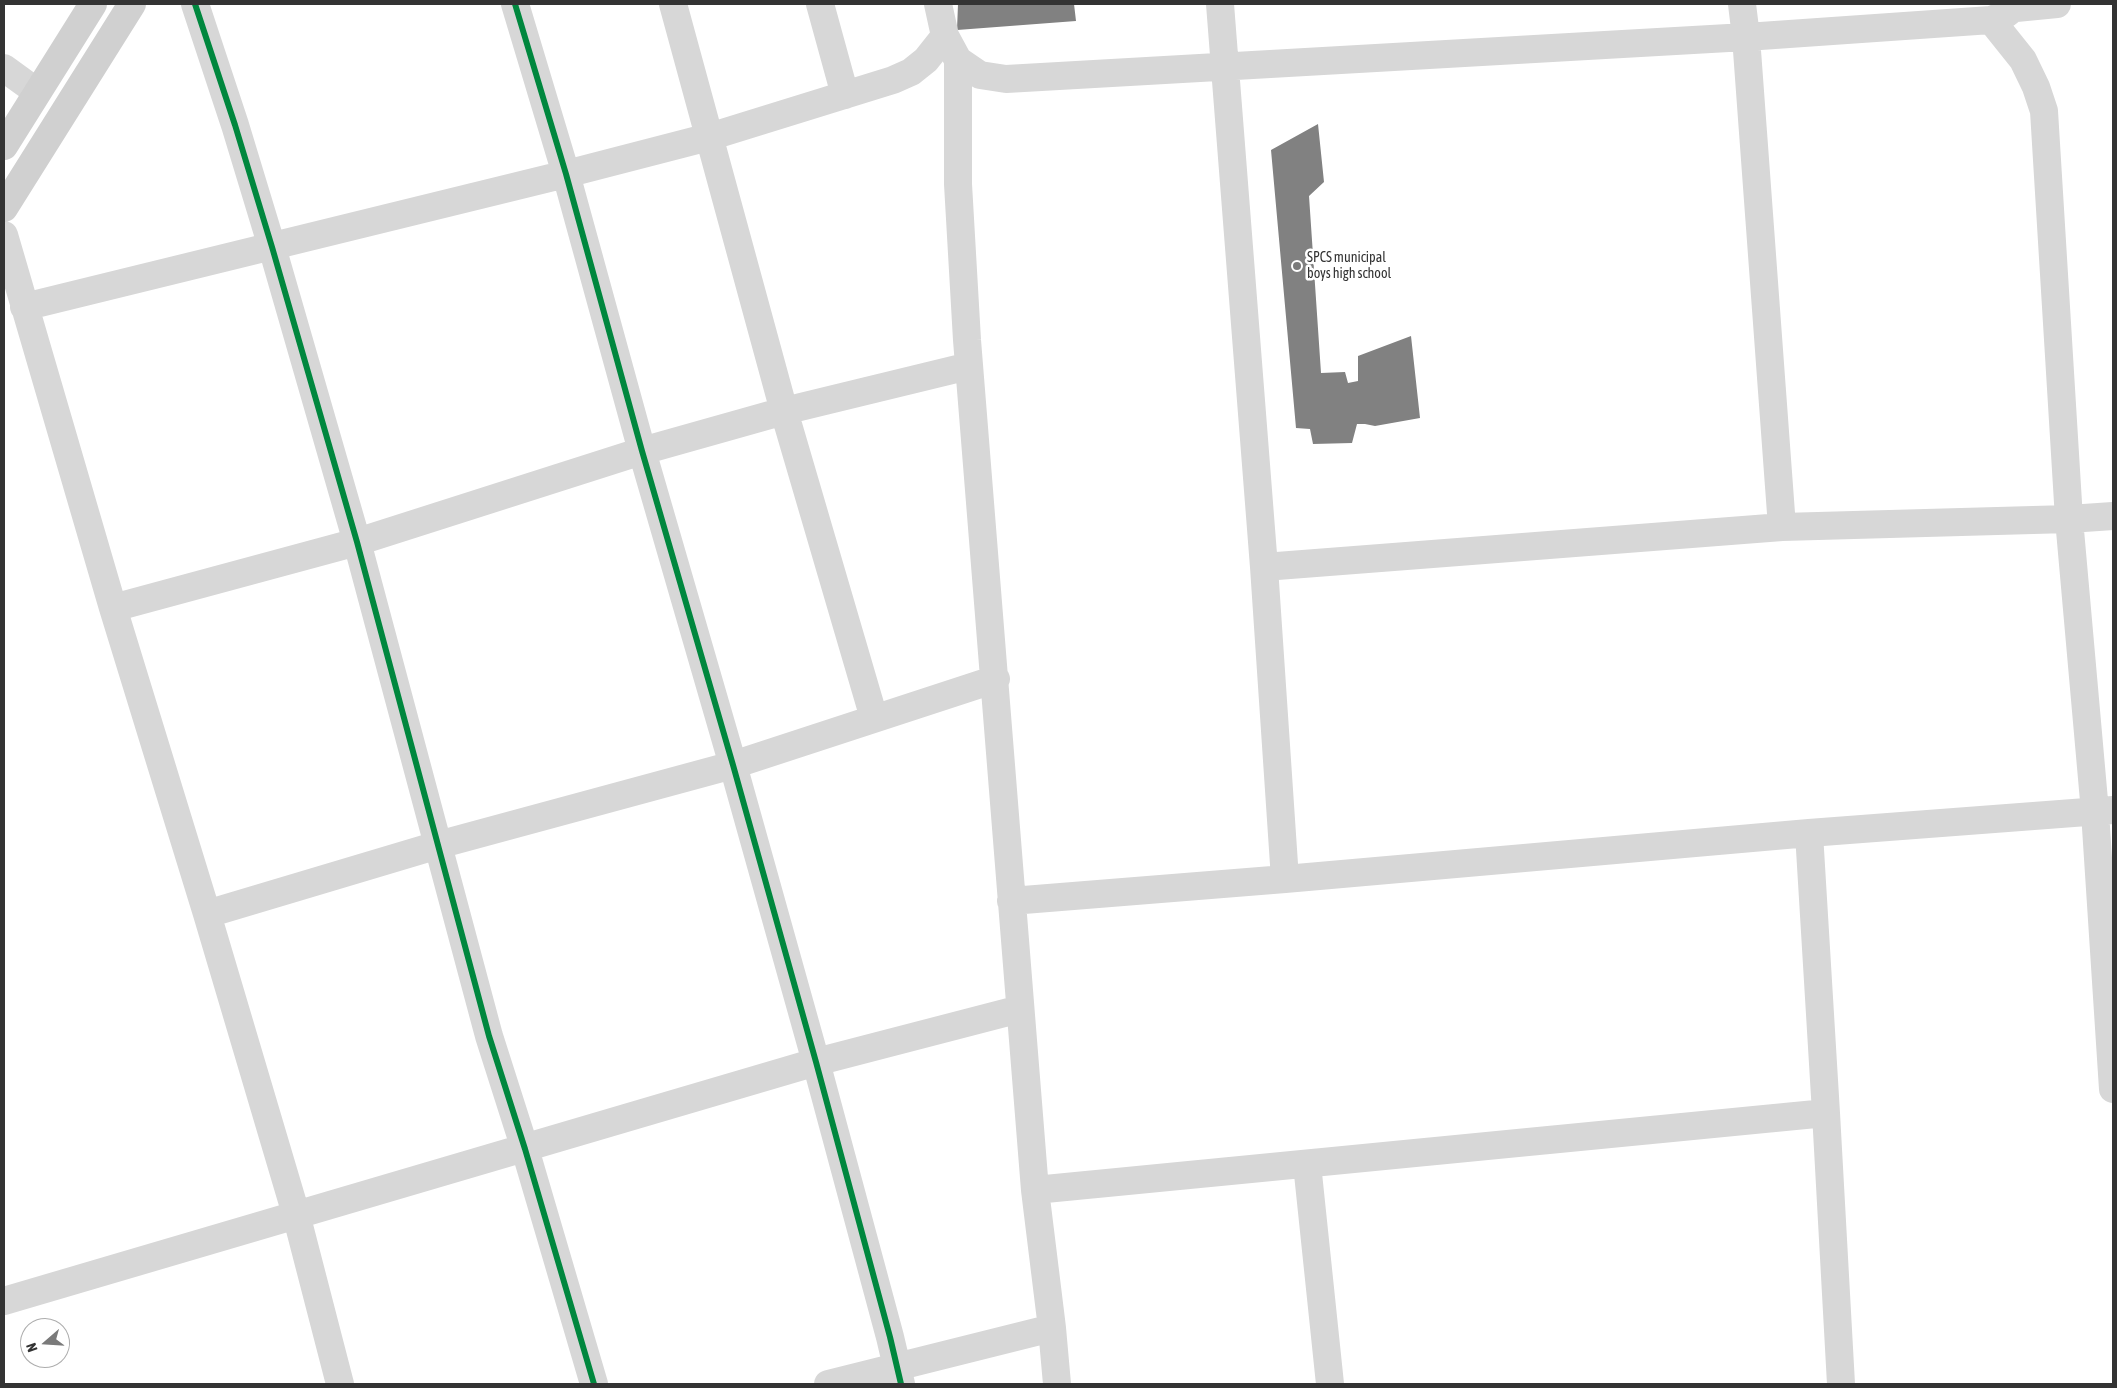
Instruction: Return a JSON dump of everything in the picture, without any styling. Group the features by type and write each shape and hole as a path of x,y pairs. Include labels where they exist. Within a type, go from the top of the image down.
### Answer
{"main road":[{"path":"4,146 93,4"},
{"path":"4,208 132,4"}],"street":[{"path":"194,4 235,125 272,247 357,542 489,1036 525,1149 594,1384"},
{"path":"514,4 566,174 642,451 733,764 816,1062 899,1375"},
{"path":"673,4 784,411 874,718"},
{"path":"820,4 845,95"},
{"path":"938,4 945,36 958,60 980,75 1006,79 1746,37 1991,20 2018,6 2056,4"},
{"path":"1220,4 1264,567 1285,879"},
{"path":"1742,4 1782,527"},
{"path":"1991,20 2022,60 2036,87 2044,111 2069,519 2104,811 2113,1096"},
{"path":"24,307 272,247 709,137 894,80 911,72 926,60 945,36"},
{"path":"958,60 958,184 969,366 996,679 1020,1008 1056,1384"},
{"path":"4,68 37,92"},
{"path":"4,235 113,608 207,914 296,1214 340,1384"},
{"path":"113,608 357,542 642,451 784,411 969,366"},
{"path":"1264,567 1782,527 2069,519 2113,516"},
{"path":"207,914 438,846 733,764 996,679"},
{"path":"1011,901 1808,833 2104,811"},
{"path":"1808,833 1841,1384"},
{"path":"4,1301 816,1062 1020,1008"},
{"path":"1036,1190 1826,1113"},
{"path":"1307,1164 1330,1384"},
{"path":"828,1384 899,1375 1052,1328"}],"building":[{"path":"958,4 1074,4 1076,21 957,30"},
{"name":"SPCS municipal boys high school","path":"1318,124 1324,182 1309,196 1321,373 1345,372 1348,383 1358,381 1358,356 1411,336 1420,418 1375,426 1357,424 1352,443 1313,444 1310,429 1296,428 1271,150"}],"cycle path":[{"path":"195,4 235,125 272,247 357,542 489,1036 525,1149 594,1384"},
{"path":"515,4 566,174 642,451 733,765 816,1062 901,1384"}],"place":[{"name":"SPCS municipal boys high school","path":"1297,266"}]}
